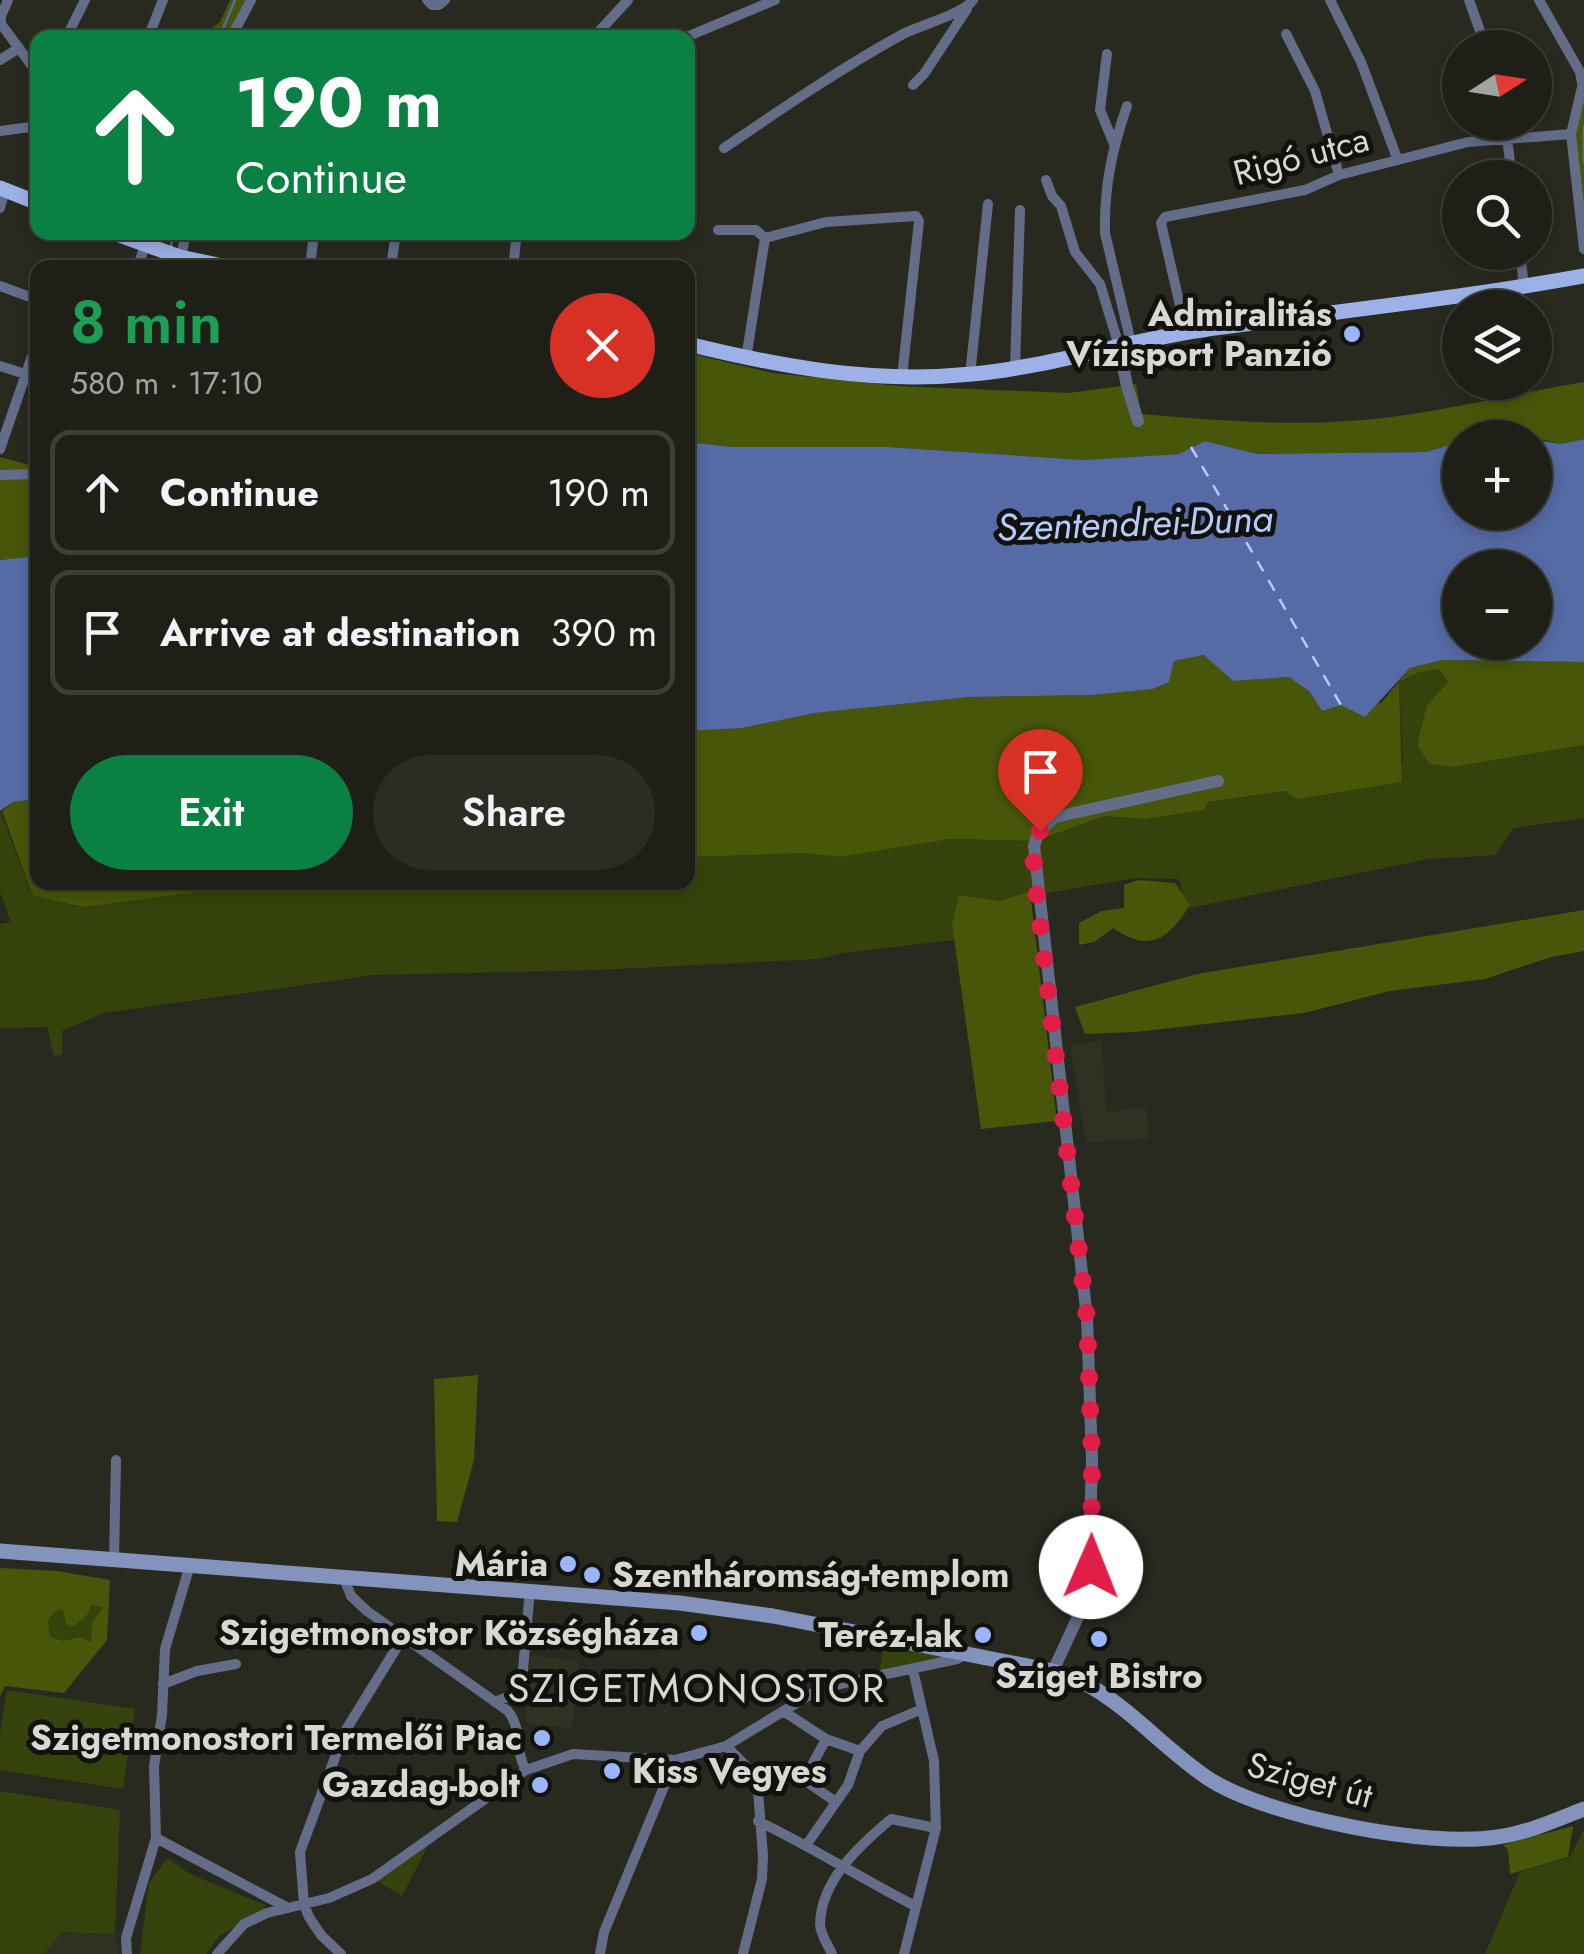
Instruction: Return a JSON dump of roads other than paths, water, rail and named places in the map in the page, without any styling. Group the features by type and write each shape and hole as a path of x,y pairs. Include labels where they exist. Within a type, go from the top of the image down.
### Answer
{"main road":[{"path":"3,189 30,200"},
{"path":"130,240 174,258"},
{"path":"695,346 830,374 970,375 1186,332 1584,276"},
{"name":"Sziget út","path":"0,1551 530,1589 773,1616 1053,1670 1093,1687 1174,1754 1228,1791 1298,1815 1468,1840 1523,1832 1584,1809"}],"street":[{"path":"8,0 2,24 30,63"},
{"path":"70,30 85,0"},
{"path":"151,30 163,0"},
{"path":"235,30 251,0"},
{"path":"430,3 439,6 445,0"},
{"path":"600,30 628,0"},
{"path":"695,33 775,0"},
{"path":"1330,0 1361,62 1397,158"},
{"path":"1469,0 1480,30"},
{"path":"1539,0 1583,81 1571,134 1584,249"},
{"path":"914,85 970,4"},
{"path":"724,148 855,60 926,22 970,4"},
{"path":"1286,34 1315,91 1339,175"},
{"path":"0,60 19,48"},
{"path":"1107,54 1100,110 1114,144"},
{"path":"1127,106 1106,183 1105,233 1125,344 1126,386 1138,421"},
{"path":"0,131 30,127"},
{"name":"Rigó utca","path":"1552,135 1571,134"},
{"name":"Rigó utca","path":"1186,332 1162,219 1288,194 1397,158 1490,140"},
{"path":"1046,180 1061,206 1075,252 1100,284 1125,344"},
{"path":"0,208 3,189"},
{"path":"970,375 988,204"},
{"path":"1015,368 1020,210"},
{"path":"765,238 826,222 916,216 919,221 902,377"},
{"path":"718,230 756,230 765,238"},
{"path":"746,358 765,238"},
{"path":"140,260 145,246"},
{"path":"1522,270 1524,287"},
{"path":"0,286 30,297"},
{"path":"0,449 30,361"},
{"path":"0,366 30,376"},
{"path":"0,475 30,474"},
{"path":"1053,1670 1088,1596 1092,1460 1088,1326 1034,846 1040,831 1054,817 1218,781"},
{"path":"114,1559 116,1460"},
{"path":"127,1954 126,1938 156,1838 154,1766 164,1649 190,1565"},
{"path":"343,1576 351,1596 402,1639 515,1720 526,1770"},
{"path":"495,1702 517,1693 522,1681 530,1589"},
{"path":"341,1954 320,1935 304,1905 300,1852 344,1733 402,1639"},
{"path":"217,1954 244,1924 267,1912 304,1905 372,1879 526,1770 573,1754 675,1760 726,1746 821,1688 958,1660 967,1654"},
{"path":"163,1684 197,1671 236,1664"},
{"path":"904,1954 936,1828 934,1761 913,1670"},
{"path":"808,1844 848,1785 860,1751 882,1726 922,1709"},
{"path":"783,1711 826,1739 860,1751"},
{"path":"804,1780 826,1739"},
{"path":"726,1746 757,1777 804,1780 836,1802"},
{"path":"600,1954 610,1916 675,1760"},
{"path":"743,1954 764,1856 757,1777"},
{"path":"832,1954 819,1927 826,1899 860,1844 891,1819 936,1828"},
{"path":"758,1821 808,1844 842,1868 915,1906"},
{"path":"156,1838 289,1909"}],"water":[{"name":"Szentendrei-Duna","path":"1584,439 1584,662 1442,660 1410,668 1365,717 1341,705 1322,711 1310,692 1289,677 1233,681 1204,655 1174,661 1169,682 1153,689 1093,695 970,697 815,713 742,728 695,731 695,443 732,447 888,447 1084,460 1179,454 1205,441 1257,454 1426,452 1442,447 1442,530 1552,530 1552,443"},
{"path":"30,557 30,800 13,802 0,811 0,560"}],"waterway":[{"path":"222,30 235,0"},
{"path":"1584,127 1584,162"},
{"path":"171,246 172,240"}],"place":[{"name":"Admiralitás Vízisport Panzió","path":"1352,334"},
{"name":"Mária","path":"568,1564"},
{"name":"Szentháromság-templom","path":"592,1575"},
{"name":"Szigetmonostor Községháza","path":"699,1633"},
{"name":"Teréz-lak","path":"983,1635"},
{"name":"Sziget Bistro","path":"1099,1639"},
{"name":"Szigetmonostori Termelői Piac","path":"542,1738"},
{"name":"Kiss Vegyes","path":"612,1771"},
{"name":"Gazdag-bolt","path":"540,1785"}],"district":[{"name":"SZIGETMONOSTOR","path":"697,1688"}]}
